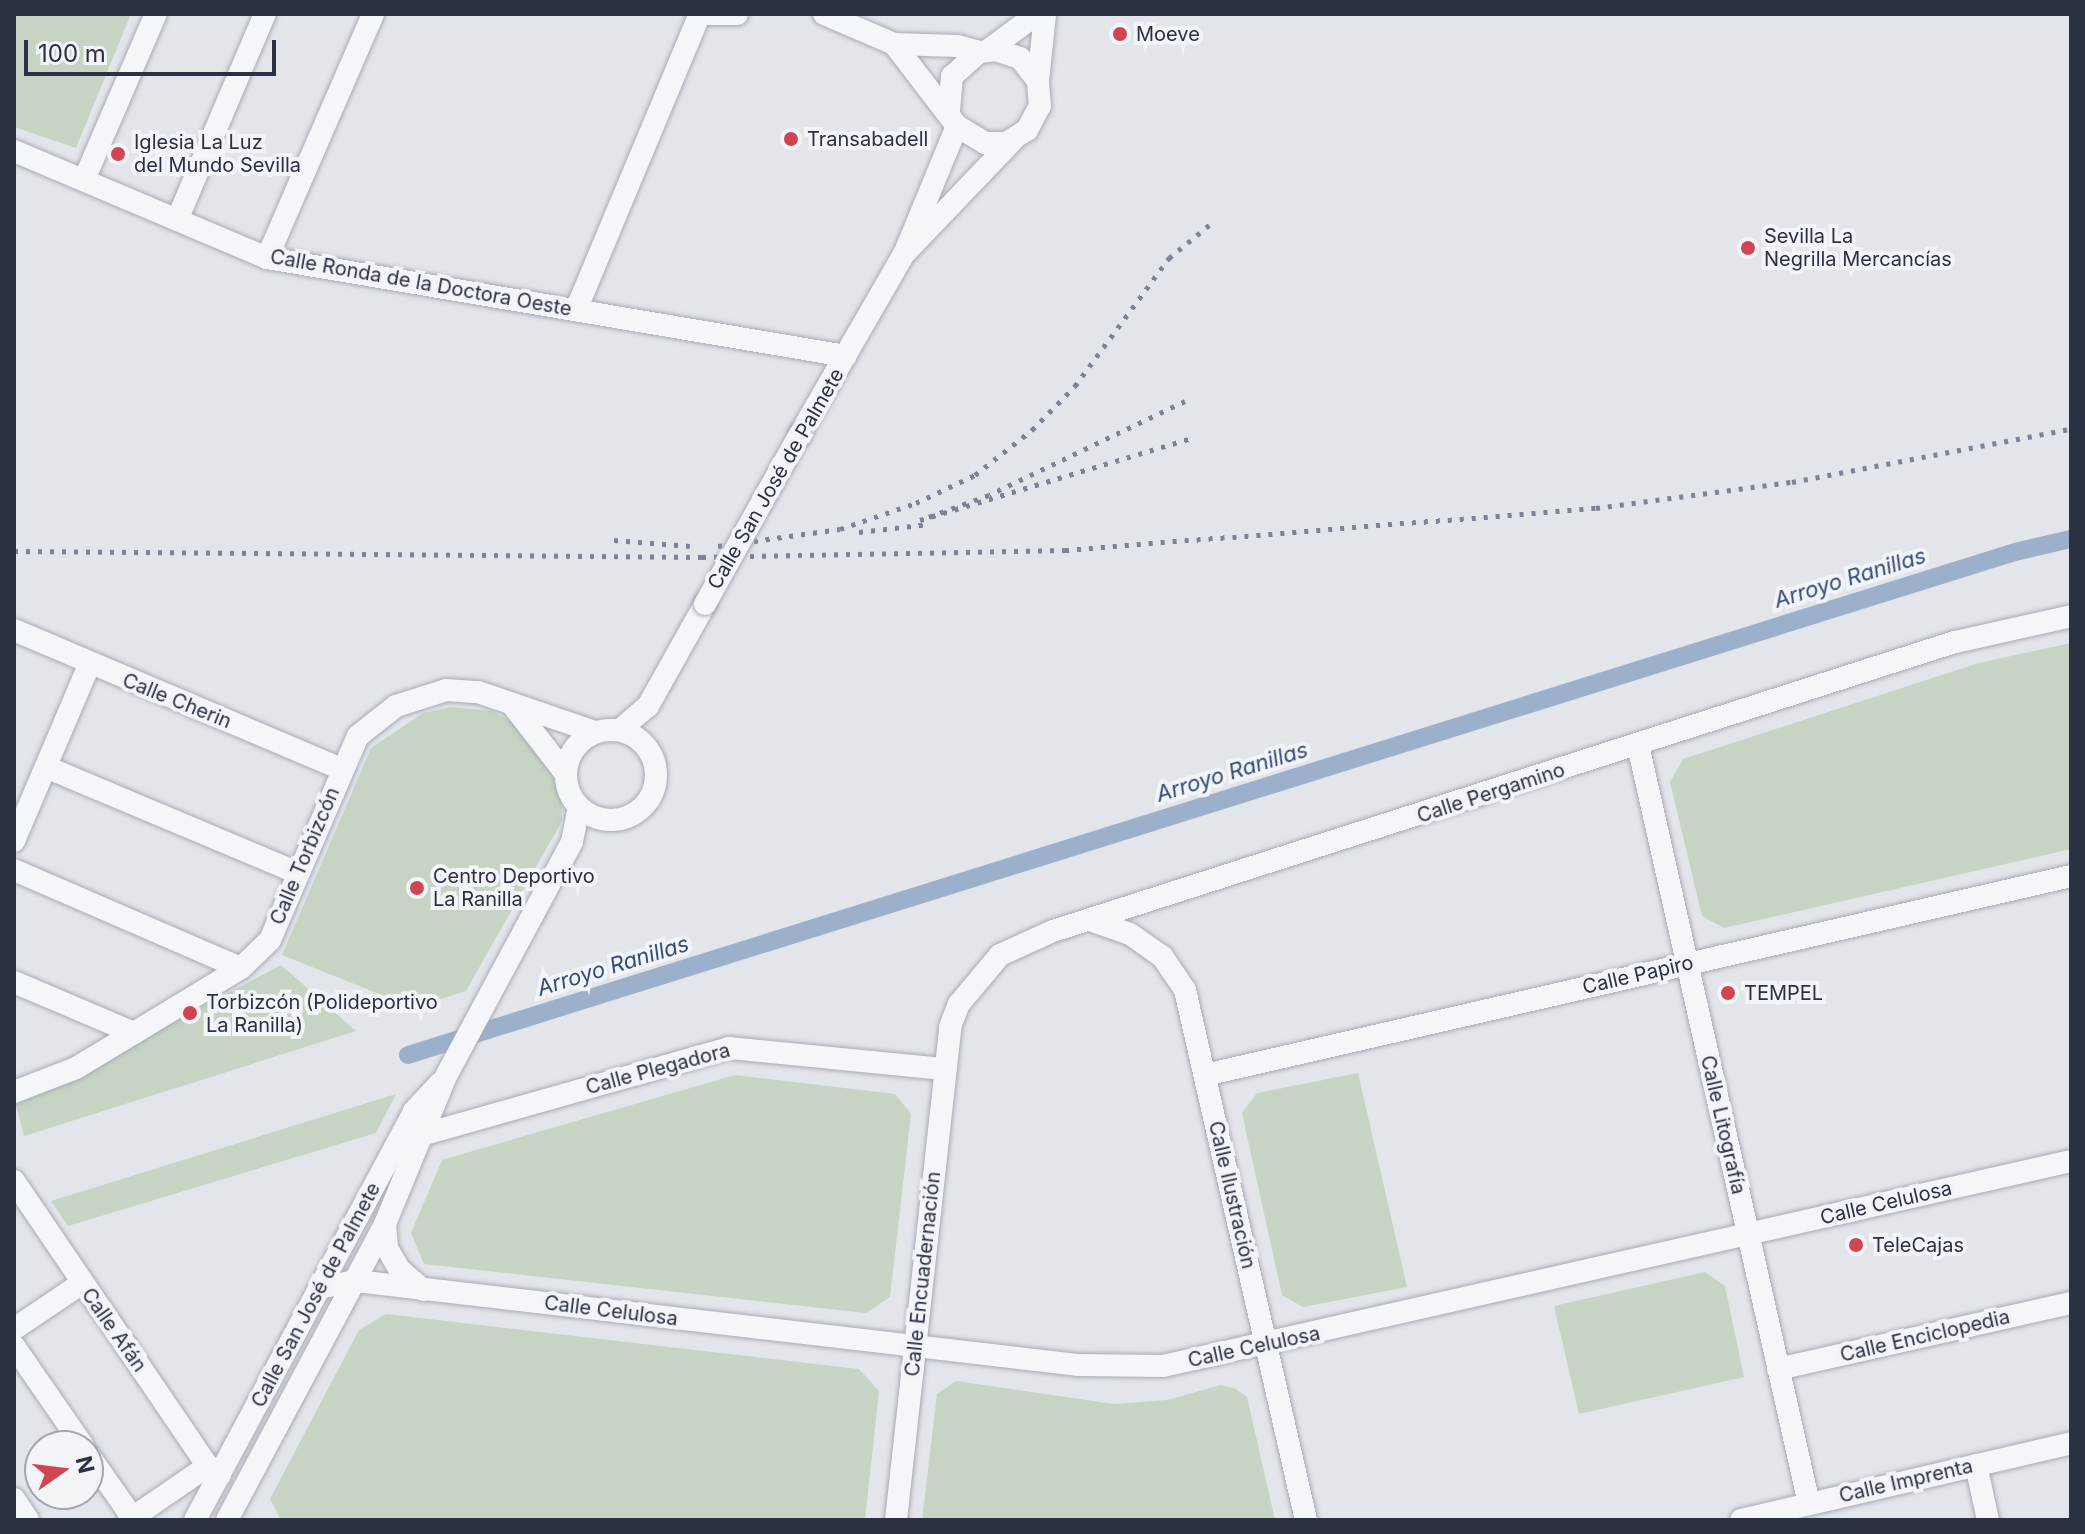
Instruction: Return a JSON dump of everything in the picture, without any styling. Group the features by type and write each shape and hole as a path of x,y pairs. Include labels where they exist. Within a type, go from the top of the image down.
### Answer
{"street":[{"path":"84,180 156,14"},
{"path":"177,220 265,14"},
{"path":"267,258 373,14"},
{"path":"576,310 703,14 737,14"},
{"path":"824,14 894,44 957,46 1020,58 1038,81"},
{"path":"953,119 952,76 1037,14"},
{"path":"894,44 953,119 985,143 1014,139 1036,118 1045,14"},
{"name":"Calle San José de Palmete","path":"620,730 648,706 905,252 953,119"},
{"name":"Calle San José de Palmete","path":"905,252 1014,139"},
{"name":"Calle Ronda de la Doctora Oeste","path":"14,151 267,258 846,356"},
{"name":"Calle Pergamino","path":"950,1027 959,1004 1000,955 1020,943 1955,642 2071,616"},
{"name":"Calle Cherin","path":"14,630 89,665 342,769"},
{"path":"14,841 89,665"},
{"name":"Calle Torbizcón","path":"14,1092 76,1068 241,968 270,940 358,736 396,706 461,689 507,701 595,732"},
{"path":"507,701 530,723 566,774 579,807 602,819 630,816 651,796 656,768 644,743 620,730 595,732 574,748 566,774"},
{"name":"Calle San José de Palmete","path":"644,743 648,706"},
{"name":"Calle Litografía","path":"1638,745 1809,1504"},
{"path":"46,767 298,873"},
{"name":"Calle San José de Palmete","path":"233,1517 385,1224 425,1134 446,1075 572,842 579,807"},
{"name":"Calle San José de Palmete","path":"572,842 602,819"},
{"path":"14,870 241,968"},
{"name":"Calle Papiro","path":"1205,1075 2071,876"},
{"name":"Calle Ilustración","path":"1090,920 1130,934 1175,971 1185,990 1306,1520"},
{"path":"14,982 134,1033"},
{"name":"Calle Encuadernación","path":"896,1520 950,1027"},
{"name":"Calle Plegadora","path":"425,1134 729,1048 945,1069"},
{"name":"Calle San José de Palmete","path":"195,1520 214,1471 319,1288 414,1111 446,1075"},
{"name":"Calle Celulosa","path":"319,1288 356,1281 1079,1365 1163,1366 2071,1161"},
{"name":"Calle Afán","path":"14,1181 23,1212 82,1283 214,1471 233,1517"},
{"path":"385,1224 387,1248 399,1269 423,1290"},
{"path":"14,1329 82,1283"},
{"name":"Calle Enciclopedia","path":"1778,1369 2071,1303"},
{"path":"14,1346 72,1430"},
{"name":"Calle Imprenta","path":"1741,1520 2071,1443"},
{"path":"1976,1465 1988,1520"},
{"path":"104,1478 132,1519 214,1471"},
{"path":"210,1520 214,1471"},
{"path":"14,1499 28,1520"}],"green space":[{"path":"14,14 131,14 76,148 14,127"},
{"path":"2071,643 2071,849 1724,928 1702,916 1670,782 1683,759 1979,663"},
{"name":"Centro Deportivo La Ranilla","path":"451,707 492,711 513,723 547,763 562,803 562,821 466,991 414,1008 282,955 371,748 423,713"},
{"path":"281,965 356,1031 24,1136 16,1105"},
{"path":"1358,1073 1407,1287 1303,1307 1282,1295 1242,1113 1257,1093"},
{"path":"735,1075 895,1094 911,1114 890,1297 866,1313 424,1264 411,1233 442,1160"},
{"path":"396,1094 376,1133 68,1226 51,1201"},
{"path":"1705,1272 1725,1286 1744,1377 1579,1414 1554,1306"},
{"path":"386,1314 859,1369 879,1391 865,1520 281,1520 270,1499 359,1330"},
{"path":"956,1381 1114,1404 1167,1400 1221,1385 1236,1389 1247,1397 1275,1520 922,1520 937,1394"}],"waterway":[{"name":"Arroyo Ranillas","path":"408,1055 2015,552 2071,539"}],"railway":[{"path":"718,546 840,529 916,503 975,475 1032,430 1075,386 1169,258 1213,222"},
{"path":"1185,401 989,495 920,520 1195,437"},
{"path":"14,551 702,557 1065,550 1596,508 1792,482 2071,429"},
{"path":"859,532 930,524"},
{"path":"614,540 690,546"}],"place":[{"name":"Moeve","path":"1120,34"},
{"name":"Transabadell","path":"791,139"},
{"name":"Iglesia La Luz del Mundo Sevilla","path":"118,154"},
{"name":"Sevilla La Negrilla Mercancías","path":"1748,248"},
{"name":"Centro Deportivo La Ranilla","path":"417,888"},
{"name":"TEMPEL","path":"1728,993"},
{"name":"Torbizcón (Polideportivo La Ranilla)","path":"190,1013"},
{"name":"TeleCajas","path":"1856,1245"}]}
